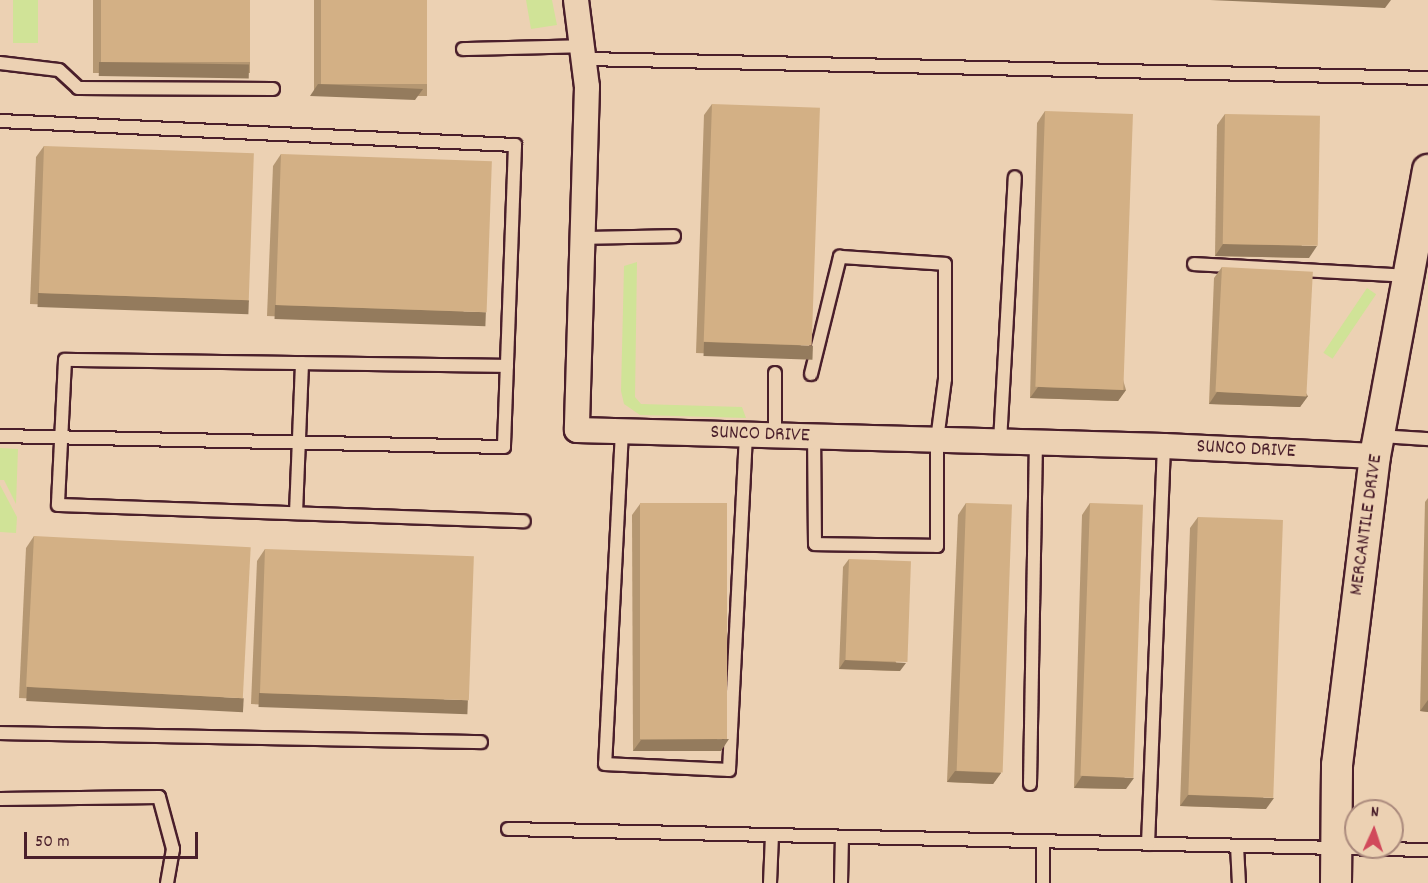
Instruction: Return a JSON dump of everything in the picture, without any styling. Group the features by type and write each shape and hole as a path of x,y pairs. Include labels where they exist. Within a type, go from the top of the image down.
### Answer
{"street":[{"name":"SUNCO DRIVE","path":"576,0 585,52 577,430 1164,446 1378,446"},
{"name":"MERCANTILE DRIVE","path":"1336,883 1337,765 1378,446 1428,170"}],"lane":[{"path":"463,49 1428,78"},
{"path":"0,63 59,70 78,88 273,89"},
{"path":"0,121 514,145 504,447 0,435"},
{"path":"1000,442 1015,177"},
{"path":"582,238 674,236"},
{"path":"811,374 840,257 945,264 945,379 936,440 937,546 814,544 814,437"},
{"path":"1194,264 1409,276"},
{"path":"507,366 65,360 58,505 524,521"},
{"path":"296,513 302,363"},
{"path":"775,373 775,436"},
{"path":"622,432 605,764 729,770 746,435"},
{"path":"1378,446 1428,439"},
{"path":"1030,783 1036,443"},
{"path":"1148,844 1164,446"},
{"path":"0,734 481,742"},
{"path":"0,799 159,797 173,849 167,883"},
{"path":"508,830 1428,850"},
{"path":"770,883 772,836"},
{"path":"841,883 842,837"},
{"path":"1043,842 1043,883"},
{"path":"1237,846 1239,883"}],"green space":[{"path":"13,0 38,0 38,43 13,43"},
{"path":"526,0 552,0 557,25 531,29"},
{"path":"637,262 635,397 641,404 742,407 746,418 640,415 624,404 621,391 624,266"},
{"path":"1367,288 1376,294 1333,359 1323,353"},
{"path":"0,448 18,449 16,504 4,480 0,480"},
{"path":"0,485 17,517 16,533 0,532"}],"building":[{"path":"101,0 250,0 250,62 101,62"},
{"path":"321,0 427,0 427,84 321,84"},
{"path":"712,104 820,108 812,346 704,342"},
{"path":"1045,111 1133,114 1123,390 1035,387"},
{"path":"1225,114 1320,116 1318,246 1223,244"},
{"path":"44,146 254,153 249,300 39,293"},
{"path":"281,154 492,161 487,312 276,305"},
{"path":"1222,267 1313,272 1306,397 1215,392"},
{"path":"640,503 727,503 727,739 640,739"},
{"path":"966,503 1012,505 1003,772 957,771"},
{"path":"1090,503 1143,505 1133,778 1080,776"},
{"path":"1198,517 1283,520 1273,798 1188,795"},
{"path":"34,536 251,547 243,698 26,687"},
{"path":"265,549 474,556 469,700 260,693"},
{"path":"849,559 911,561 907,662 845,660"}]}
